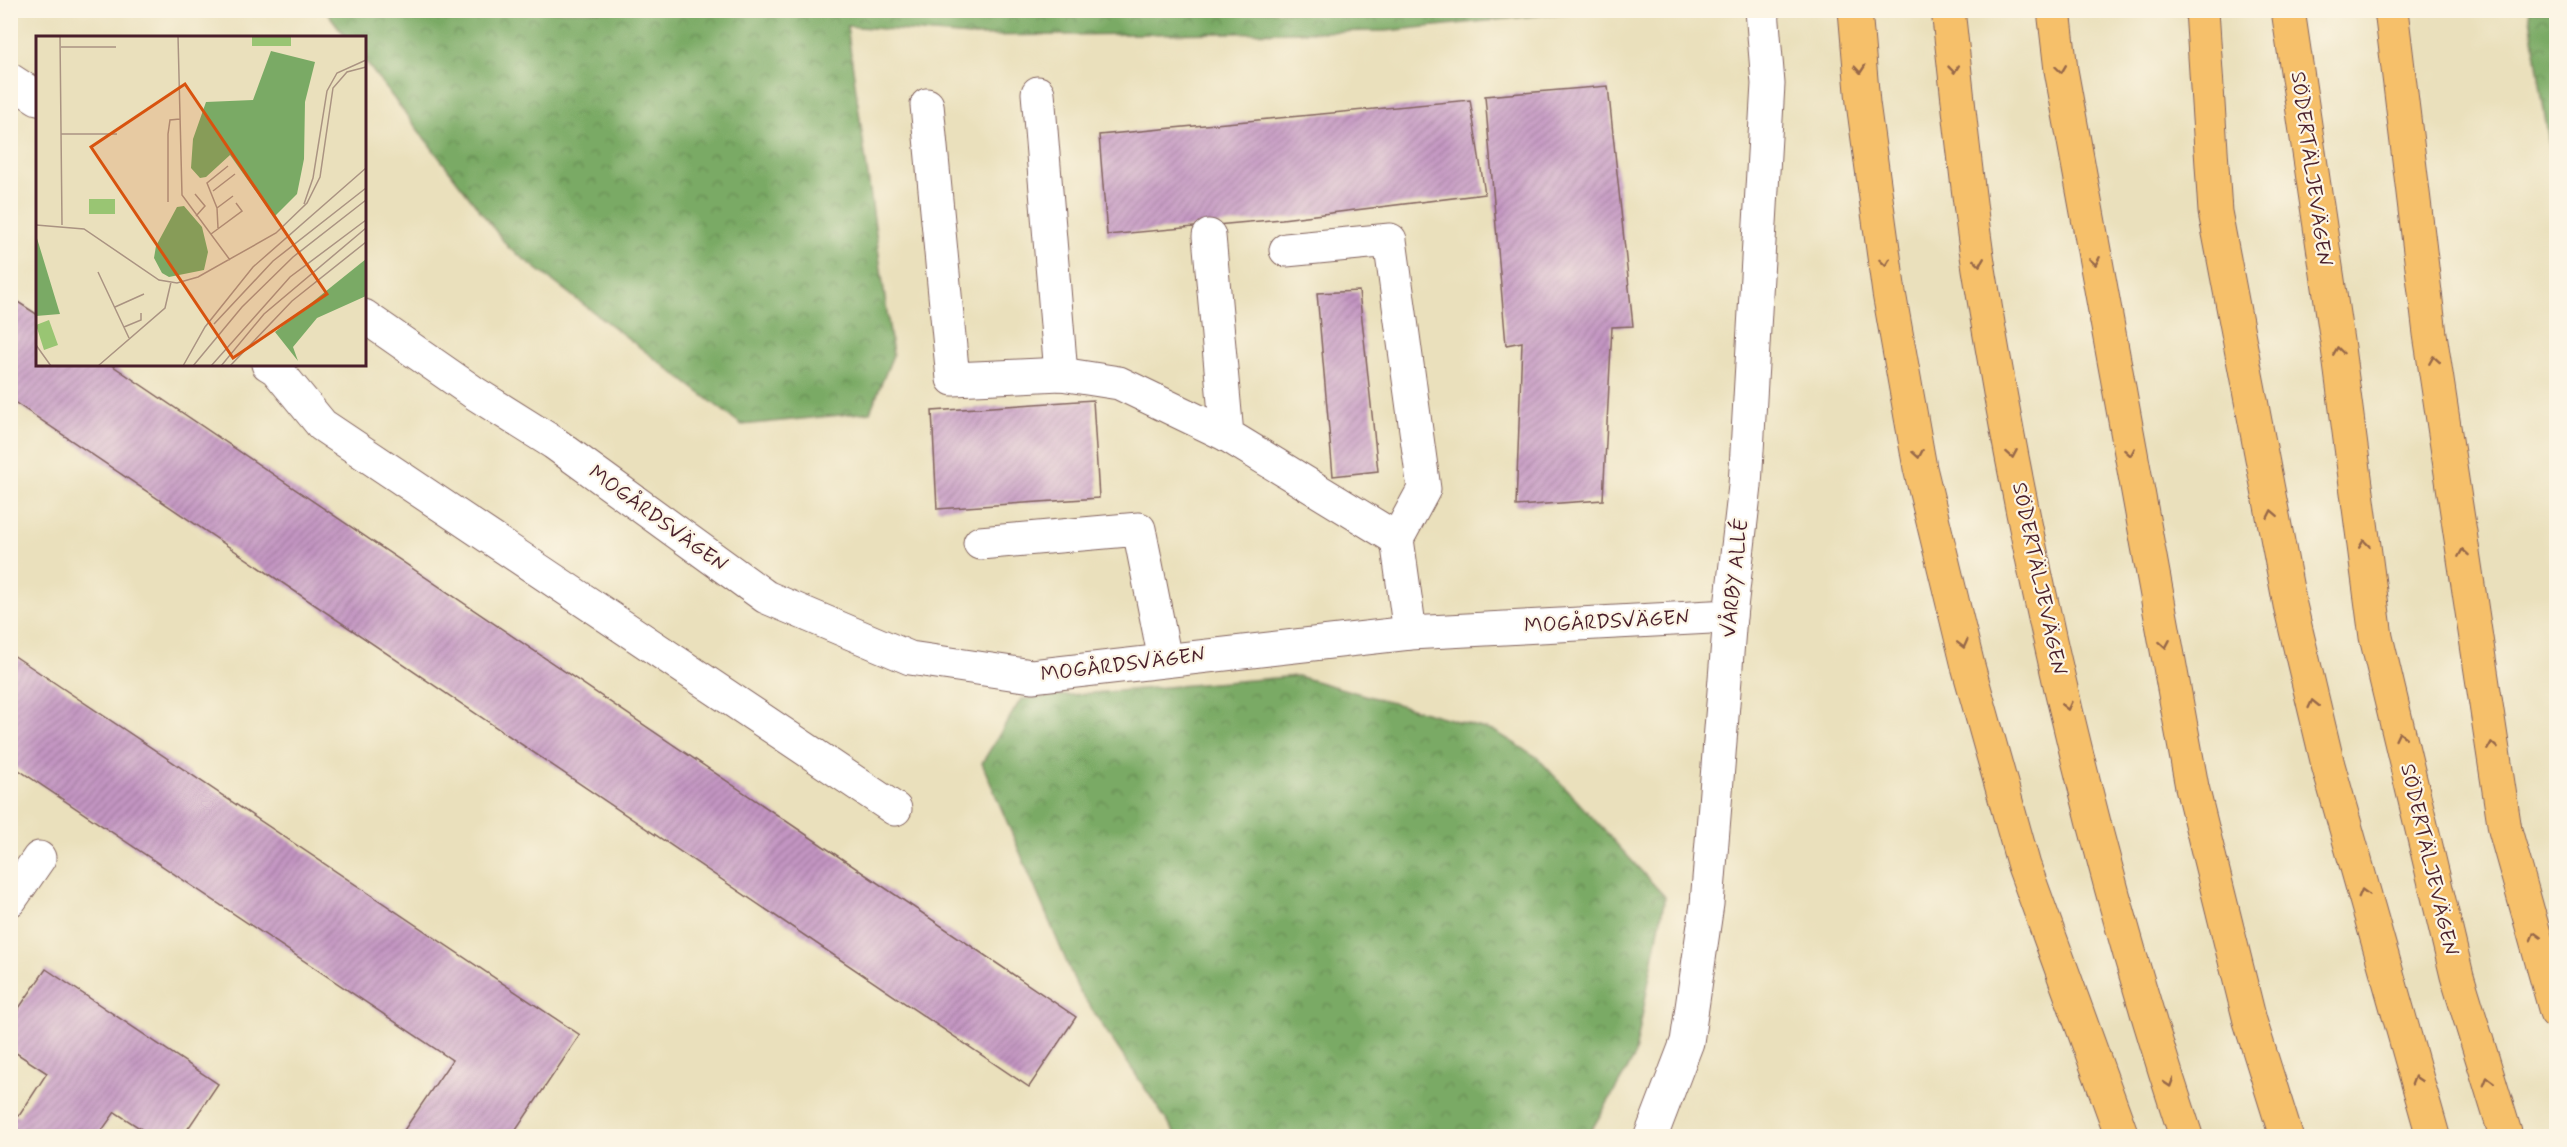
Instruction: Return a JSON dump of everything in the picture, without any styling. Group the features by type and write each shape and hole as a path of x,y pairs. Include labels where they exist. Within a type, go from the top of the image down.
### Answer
{"highway":[{"path":"1855,10 1863,103 1889,293 1920,468 1968,666 2024,866 2122,1137"},
{"name":"SÖDERTÄLJEVÄGEN","path":"1948,10 1979,268 2021,506 2092,816 2151,1030 2186,1137"},
{"path":"2055,10 2061,70 2192,787 2250,1021 2286,1137"},
{"path":"2202,10 2215,212 2290,605 2331,776 2433,1137"},
{"name":"SÖDERTÄLJEVÄGEN","path":"2288,10 2340,359 2376,637 2457,976 2506,1137"},
{"path":"2391,10 2430,334 2505,830 2556,1012"}],"street":[{"name":"VÅRBY ALLÉ","path":"1651,1137 1687,1042 1697,987 1707,904 1730,616 1745,486 1768,84 1762,10"},
{"path":"10,80 36,97"},
{"path":"1038,93 1061,374"},
{"path":"927,105 953,379 1061,374 1119,383 1227,435 1397,539"},
{"path":"1209,236 1227,435"},
{"path":"1286,250 1390,240 1424,489 1397,539 1410,633"},
{"name":"MOGÅRDSVÄGEN","path":"366,317 476,394 554,443 766,597 910,658 1032,676 1410,633 1730,616"},
{"path":"271,366 322,425 895,809"},
{"path":"980,543 1139,529 1165,660"},
{"path":"10,900 39,858"}],"green space":[{"path":"326,11 1584,11 1386,31 971,36 847,26 893,355 870,412 742,425 508,247 366,62 366,36 345,36"},
{"path":"2529,11 2556,11 2556,211 2554,176"},
{"path":"1297,676 1496,732 1537,757 1665,897 1634,1058 1588,1136 1177,1136 1078,989 982,763 1021,699"}],"building":[{"path":"1608,86 1633,326 1612,327 1603,500 1516,506 1522,342 1506,345 1485,96"},
{"path":"1470,100 1485,194 1282,219 1107,235 1099,135"},
{"path":"1359,291 1378,471 1333,476 1317,293"},
{"path":"10,297 36,314 36,366 113,366 1076,1017 1029,1087 10,399"},
{"path":"1093,400 1099,498 937,509 932,411"},
{"path":"10,653 580,1035 512,1136 400,1136 452,1060 10,764"},
{"path":"46,969 218,1084 183,1136 152,1136 115,1112 98,1136 10,1136 10,1111 19,1116 47,1073 10,1049 10,1021"}]}
